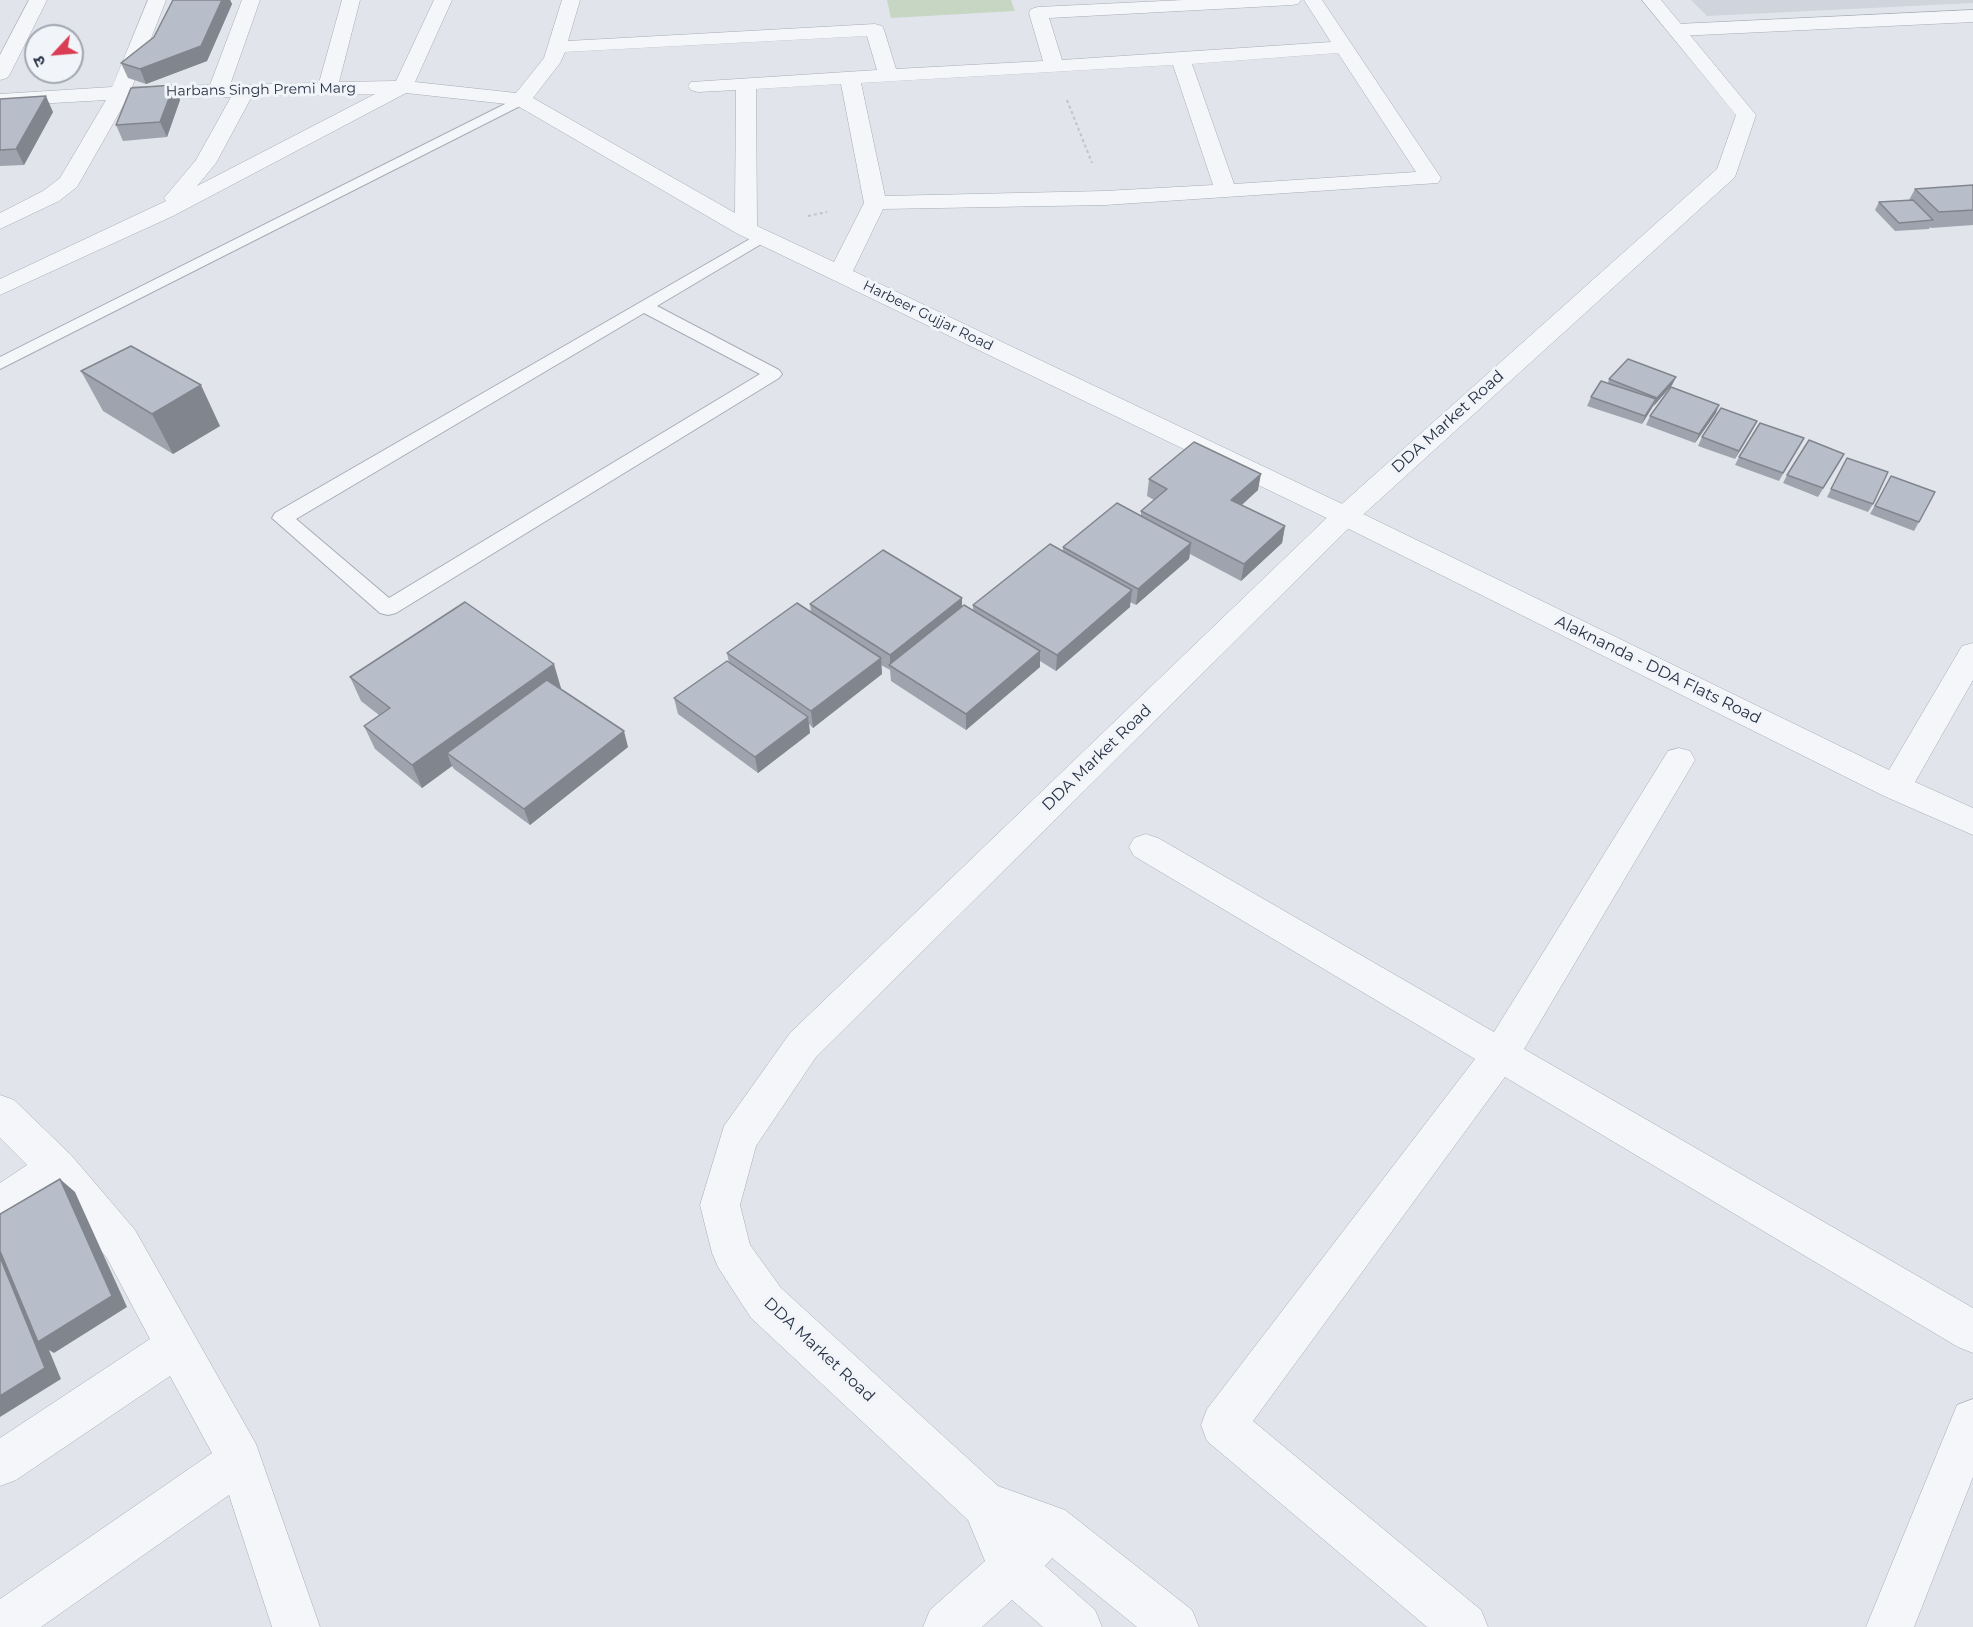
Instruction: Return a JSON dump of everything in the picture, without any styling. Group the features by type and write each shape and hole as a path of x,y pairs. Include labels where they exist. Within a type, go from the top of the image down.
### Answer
{"street":[{"path":"0,74 38,0"},
{"path":"0,222 44,200 69,182 120,93 157,0"},
{"path":"217,92 251,0"},
{"path":"327,89 351,0"},
{"path":"0,288 165,211 403,87 443,0"},
{"path":"521,100 553,59 571,0"},
{"path":"1054,66 1038,13 1292,0"},
{"path":"876,203 1105,198 1430,178 1313,0"},
{"name":"DDA Market Road","path":"1012,1568 984,1504 766,1303 732,1253 720,1205 738,1139 803,1045 1345,516 1727,172 1746,115 1651,0"},
{"path":"1678,30 1973,16"},
{"path":"556,47 875,30 888,76"},
{"path":"698,86 850,79 1344,47"},
{"path":"1181,59 1225,189"},
{"path":"840,274 876,203 850,79"},
{"path":"746,83 754,233"},
{"name":"Harbans Singh Premi Marg","path":"0,100 120,93 403,87 521,100"},
{"path":"165,211 205,163 244,92"},
{"name":"Harbeer Gujjar Road","path":"521,100 754,233 1345,516"},
{"name":"Alaknanda - DDA Flats Road","path":"1345,516 1895,787 1973,822"},
{"path":"1895,787 1973,654"},
{"path":"1464,1627 1223,1425 1500,1055 1678,760"},
{"path":"1146,847 1973,1332"},
{"path":"0,1112 57,1168 122,1244 176,1347 240,1460 296,1627"},
{"path":"0,1205 57,1168"},
{"path":"0,1464 176,1347"},
{"path":"1890,1627 1973,1421"},
{"path":"0,1627 240,1460"},
{"path":"984,1504 1049,1526 1175,1627"},
{"path":"947,1627 1012,1568 1049,1526"},
{"path":"1012,1568 1078,1627"}],"lane":[{"path":"0,364 521,100"},
{"path":"644,306 773,374 387,608 282,518 644,306 754,233"}],"path":[{"path":"1054,66 1105,198"},
{"path":"754,233 876,203"}],"shaded area":[{"path":"1691,0 1973,0 1973,3 1707,16"}],"green space":[{"path":"887,0 1011,0 1015,11 891,18"}],"building":[{"path":"173,0 222,0 201,46 140,69 121,63 154,37"},
{"path":"174,85 160,122 116,125 131,88"},
{"path":"46,96 16,149 0,150 0,99"},
{"path":"1973,185 1973,210 1939,212 1915,189"},
{"path":"1913,200 1933,220 1899,223 1879,202"},
{"path":"131,346 201,385 152,414 81,371"},
{"path":"1628,359 1676,377 1657,398 1609,379"},
{"path":"1601,381 1656,399 1645,416 1591,397"},
{"path":"1671,387 1719,405 1699,434 1650,416"},
{"path":"1721,408 1757,421 1739,451 1702,437"},
{"path":"1760,423 1804,438 1783,473 1739,457"},
{"path":"1809,440 1844,454 1823,488 1787,475"},
{"path":"1194,442 1261,474 1231,500 1285,526 1244,564 1141,511 1167,489 1149,479"},
{"path":"1847,458 1888,472 1873,504 1831,489"},
{"path":"1891,476 1935,492 1919,522 1875,506"},
{"path":"1117,503 1191,543 1138,589 1063,547"},
{"path":"1050,544 1132,590 1057,655 973,605"},
{"path":"883,550 962,598 890,655 810,604"},
{"path":"465,602 554,664 412,765 364,726 390,708 350,677"},
{"path":"797,603 881,658 811,711 727,653"},
{"path":"964,605 1040,651 966,714 889,665"},
{"path":"727,661 808,717 755,757 674,698"},
{"path":"547,680 624,731 524,809 447,753"},
{"path":"60,1179 112,1296 38,1342 0,1251 0,1214"},
{"path":"0,1257 45,1368 0,1396"}]}
